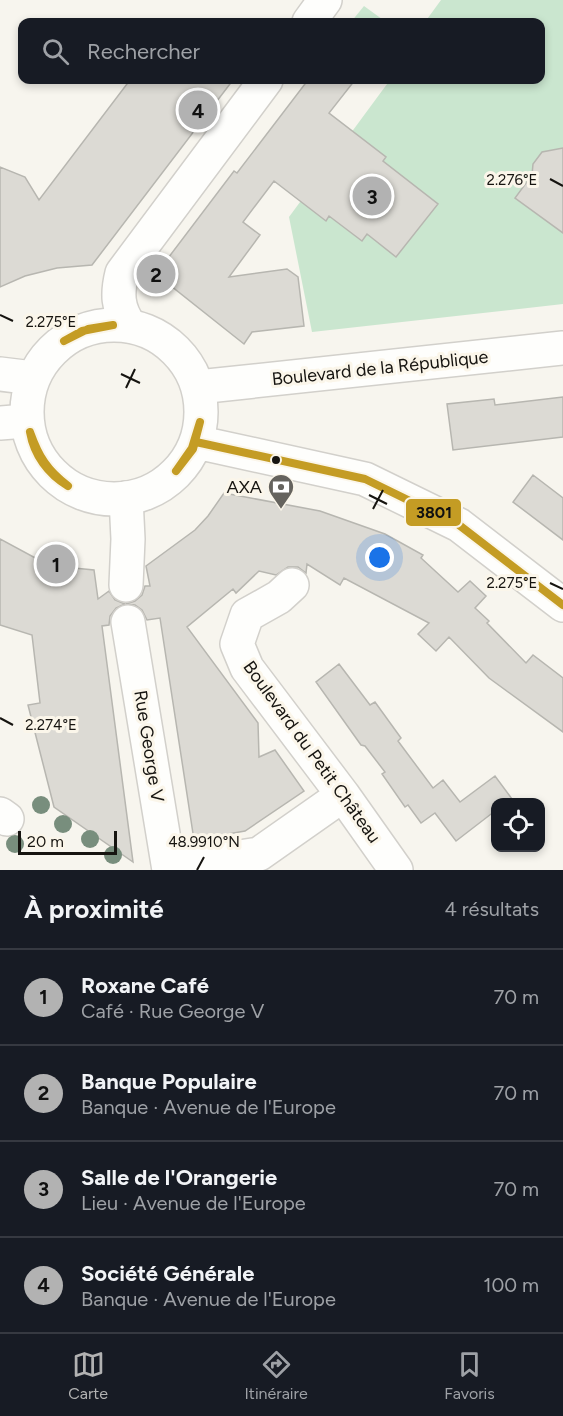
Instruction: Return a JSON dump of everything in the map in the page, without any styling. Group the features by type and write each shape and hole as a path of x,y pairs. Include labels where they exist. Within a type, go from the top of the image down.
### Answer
{"street":[{"path":"312,18 326,0"},
{"path":"130,326 122,315 118,303 118,288 122,273 263,84"},
{"path":"111,324 130,326 153,333 173,347 188,366 198,387 201,415 196,442 185,463 169,480 150,492 126,498 103,499 80,493 60,482 43,464 32,443 13,416 28,395 33,378 48,355 68,337 93,327 111,324"},
{"name":"Boulevard de la République","path":"198,387 563,348"},
{"path":"0,374 33,378"},
{"path":"196,442 365,479 459,525 563,604"},
{"path":"126,498 128,538 126,585"},
{"name":"Boulevard du Petit Château","path":"292,585 279,597 247,615 237,644 247,668 343,795 396,870"},
{"name":"Rue George V","path":"128,622 169,869"},
{"path":"169,869 259,854 343,795"}],"green space":[{"path":"441,0 563,0 563,304 312,332 289,217 387,84 545,84 545,18 428,18"},
{"path":"364,6 380,18 354,18"}],"building":[{"path":"127,84 230,84 92,265 57,268 25,276 0,287 0,167 25,177 39,200"},
{"path":"305,84 352,84 329,113 386,157 383,161 438,204 396,257 367,234 362,241 329,216 326,221 274,181 243,222 260,235 229,277 287,269 298,277 304,326 252,332 244,344 156,274 234,171 237,173"},
{"path":"563,148 563,233 515,198 532,175 533,164 542,152"},
{"path":"563,397 563,437 453,450 447,404 494,399 495,405"},
{"path":"533,475 563,498 563,540 513,502"},
{"path":"224,493 320,511 385,534 423,555 421,558 458,592 470,581 486,596 475,608 489,621 487,623 526,663 533,655 563,678 563,732 489,678 449,637 436,651 418,634 429,623 344,578 340,585 307,564 306,573 298,567 288,567 276,575 259,571 236,593 233,589 187,627 258,723 259,757 275,750 304,791 245,831 194,840 160,618 147,620 142,610 135,605 126,604 142,595 145,586 150,586 146,566 195,530"},
{"path":"0,539 39,560 94,570 98,599 109,591 115,600 125,604 116,608 110,616 109,625 102,626 133,862 54,807 28,705 40,703 32,635 0,625"},
{"path":"339,664 370,705 375,702 401,738 398,741 433,788 443,780 460,802 495,776 511,798 491,798 491,814 456,841 435,813 421,823 408,805 405,807 382,774 385,772 365,746 361,745 316,682"}],"transit line":[{"name":"3801","path":"64,341 82,331 113,325"},
{"name":"3801","path":"64,341 88,329 113,325"},
{"name":"3801","path":"176,471 192,448 200,422"},
{"name":"3801","path":"176,471 193,449 200,422"},
{"name":"3801","path":"30,432 44,462 68,486"},
{"name":"3801","path":"30,432 43,463 54,476 68,486"},
{"name":"3801","path":"196,442 365,479 459,525 563,605"}],"place":[{"name":"Société Générale","path":"198,110"},
{"name":"Salle de l'Orangerie","path":"372,196"},
{"name":"Banque Populaire","path":"156,274"},
{"name":"AXA","path":"281,510"},
{"name":"Roxane Café","path":"56,564"}]}
